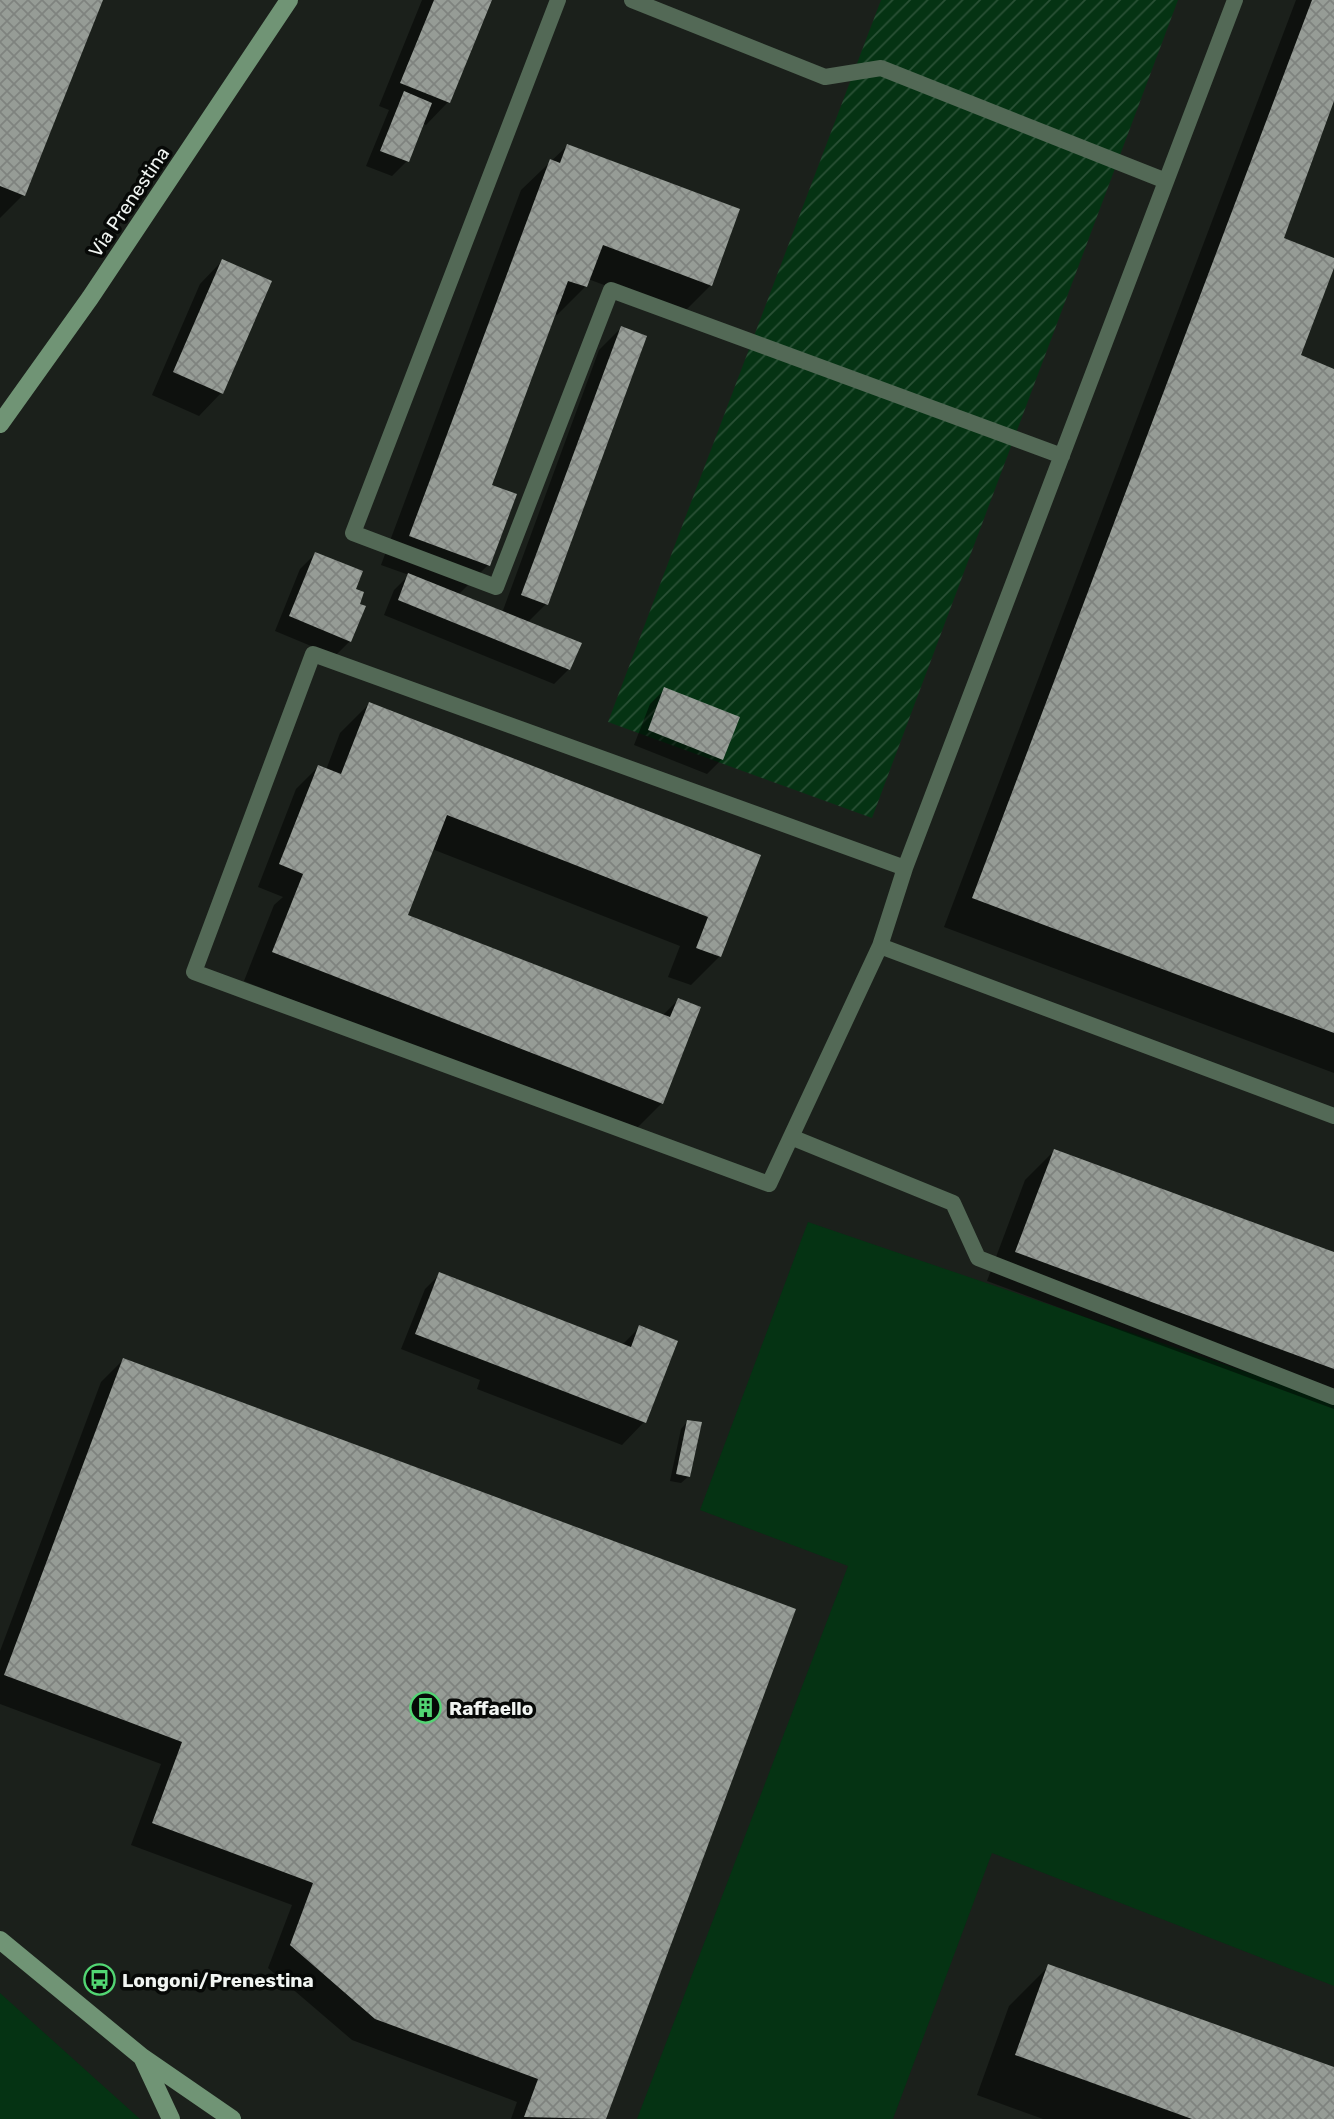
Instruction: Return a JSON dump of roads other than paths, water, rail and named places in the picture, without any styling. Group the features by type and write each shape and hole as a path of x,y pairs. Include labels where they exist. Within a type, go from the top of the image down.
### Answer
{"street":[{"name":"Via Prenestina","path":"0,424 90,298 289,0"},
{"path":"0,1940 142,2057 232,2119"},
{"path":"142,2057 171,2119"}],"lane":[{"path":"558,0 353,533 496,587 611,290 1062,456"},
{"path":"632,0 825,77 880,68 1166,181"},
{"path":"905,868 313,654 194,972 769,1184 880,946 905,868 1235,0"},
{"path":"880,946 1334,1116"},
{"path":"791,1137 953,1203 978,1258 1334,1397"}],"place":[{"name":"Raffaello","path":"426,1708"},
{"name":"Longoni/Prenestina","path":"99,1980"}]}
